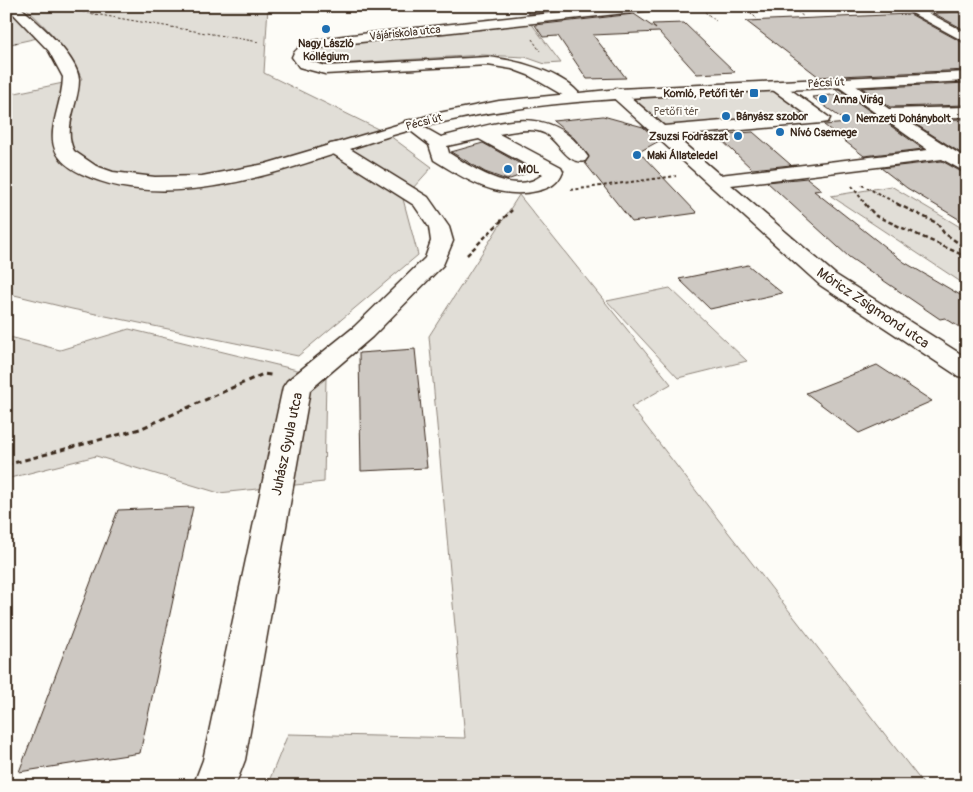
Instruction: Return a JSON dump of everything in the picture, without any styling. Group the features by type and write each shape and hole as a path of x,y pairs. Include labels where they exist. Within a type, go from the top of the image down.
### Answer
{"street":[{"name":"Pécsi út","path":"12,6 55,50 65,64 72,79 60,132 63,150 72,160 89,169 111,177 150,183 206,182 258,171 411,125 468,111 573,96 967,76"},
{"name":"Vájáriskola utca","path":"573,96 541,73 514,63 488,61 326,70 304,64 299,57 302,52 316,45 336,41 653,6"},
{"path":"849,6 905,7 965,37"},
{"path":"841,82 885,114 967,167"},
{"path":"660,132 822,118 775,86"},
{"name":"Móricz Zsigmond utca","path":"616,93 828,280 967,370"},
{"path":"885,114 967,112"},
{"path":"411,125 438,143 481,133 528,126 547,128 558,134 579,157"},
{"path":"438,143 440,156 471,175 504,188 523,188 542,184 552,178 554,171 514,148 481,133"},
{"name":"Juhász Gyula utca","path":"214,786 224,760 297,387 363,332 435,260 442,241 439,227 421,201 336,148"},
{"path":"709,176 837,166 944,153"}],"path":[{"path":"47,6 259,42"},
{"path":"698,6 716,21"},
{"path":"744,6 757,19"},
{"path":"790,6 804,17"},
{"path":"521,21 550,67 541,73"},
{"path":"837,166 865,187 887,200 919,212 937,223 944,233 967,249"},
{"path":"837,166 858,192 868,210 876,216 967,257"},
{"path":"562,192 709,176"},
{"path":"465,257 518,204"},
{"path":"6,465 140,429 263,374 309,378"}],"green space":[{"path":"6,6 11,6 11,13 42,37 6,45"},
{"path":"24,6 268,6 264,73 386,133 432,167 403,199 418,255 298,356 72,309 6,293 6,95 82,79 57,40"},
{"path":"531,23 561,63 545,64 525,57 482,55 336,64 320,62 310,57 318,49 328,46"},
{"name":"Petőfi tér","path":"775,85 822,118 660,132 616,93"},
{"path":"891,186 967,231 967,286 831,196"},
{"path":"519,195 671,384 631,407 925,786 267,786 288,734 465,738 429,336"},
{"path":"670,288 747,361 678,378 607,301"},
{"path":"129,329 326,377 324,482 219,493 96,456 6,479 6,336 60,350"}],"building":[{"path":"524,6 597,6 529,14"},
{"path":"967,12 967,31 933,13"},
{"path":"634,14 656,29 652,24 684,23 735,72 697,74 659,32 593,35 626,78 587,79 558,36 543,37 535,25"},
{"path":"910,14 967,45 967,70 819,77 746,21"},
{"path":"967,83 967,105 890,107 862,88"},
{"path":"835,89 839,89 923,149 864,156 824,125 848,123 812,97 841,94"},
{"path":"603,116 643,127 659,141 639,152 697,213 632,222 585,163 589,156 574,138 553,121"},
{"path":"967,119 967,157 909,120"},
{"path":"753,132 791,165 752,169 716,135"},
{"path":"483,143 533,171 507,180 485,172 451,152"},
{"path":"942,161 967,175 967,224 907,188 881,168"},
{"path":"807,178 822,190 814,191 904,262 967,299 967,332 945,318 940,319 849,257 767,182"},
{"path":"748,265 782,293 710,309 679,279"},
{"path":"415,349 427,468 361,471 359,353"},
{"path":"877,365 932,401 859,433 806,393"},
{"path":"193,507 140,753 19,772 118,510"}],"place":[{"name":"Nagy László Kollégium","path":"326,29"},
{"name":"Komló, Petőfi tér","path":"754,93"},
{"name":"Anna Virág","path":"823,99"},
{"name":"Bányász szobor","path":"726,116"},
{"name":"Nemzeti Dohánybolt","path":"846,118"},
{"name":"Nívó Csemege","path":"780,132"},
{"name":"Zsuzsi Fodrászat","path":"738,136"},
{"name":"Maki Állateledel","path":"637,155"},
{"name":"MOL","path":"508,169"}]}
